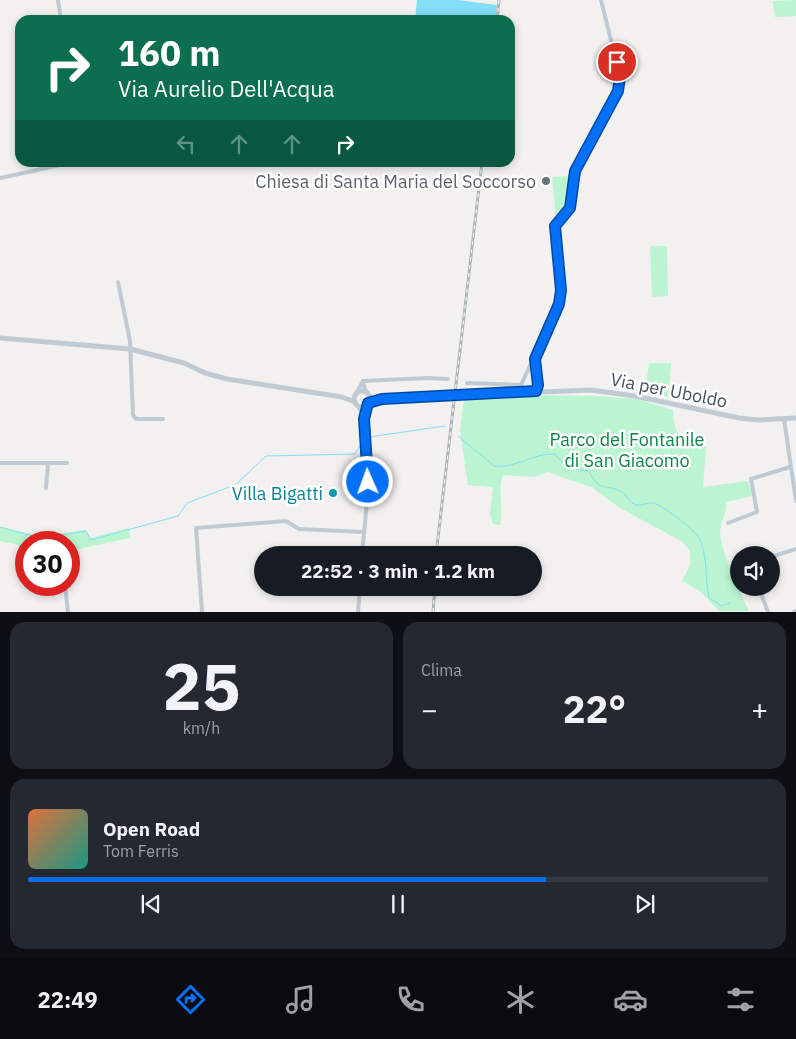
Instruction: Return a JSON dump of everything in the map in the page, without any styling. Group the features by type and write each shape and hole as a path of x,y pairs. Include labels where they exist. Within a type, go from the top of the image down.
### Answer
{"street":[{"path":"58,0 60,15"},
{"path":"467,383 521,385 535,359 559,304 561,282 555,226 570,208 575,171 619,87 620,77 601,0"},
{"path":"0,178 51,167"},
{"path":"118,282 130,349 134,417 138,419 163,419"},
{"path":"0,338 130,349 184,363 206,373 228,379 342,397 356,404 367,404 382,399"},
{"path":"535,359 536,391"},
{"path":"363,381 448,379"},
{"path":"363,381 367,393 364,419 369,474 363,546"},
{"path":"363,381 356,393 356,404 364,419"},
{"name":"Via per Uboldo","path":"382,399 573,390 611,392 739,418 758,420 796,418"},
{"path":"342,397 356,393 367,393 382,399"},
{"path":"784,419 796,501"},
{"path":"0,463 67,464"},
{"path":"46,488 48,463"},
{"path":"728,524 757,512 751,479 790,467"},
{"path":"202,612 196,528 286,521 299,529 364,532"},
{"path":"780,554 796,548"},
{"path":"66,596 68,612"},
{"path":"358,612 359,596"},
{"path":"761,596 768,612"}],"green space":[{"path":"796,0 796,16 775,17 773,1"},
{"path":"572,176 570,203 556,220 552,177"},
{"path":"650,246 667,246 668,296 652,297"},
{"path":"649,363 671,363 668,397 645,394"},
{"name":"Parco del Fontanile di San Giacomo","path":"532,395 598,396 637,399 673,410 676,430 683,436 702,440 706,447 703,487 748,481 752,496 726,502 720,533 730,566 730,596 743,596 749,611 719,611 701,592 682,581 690,565 690,551 683,542 620,508 593,488 548,472 534,477 503,475 501,480 500,525 493,524 490,515 493,487 468,485 460,431 464,400"},
{"path":"0,527 18,531 15,531 15,544 0,541"},
{"path":"129,528 130,538 80,549 78,531 86,530 90,538"}],"water":[{"path":"417,0 458,0 497,5 496,15 416,15"}],"waterway":[{"path":"369,437 445,426"},
{"path":"458,436 494,466 509,465 546,454 554,454 569,468 589,471 597,483 622,492 636,505 654,503 664,508 685,524 699,538 704,552 709,598 722,606 730,603"},
{"path":"0,527 40,538 86,531 91,540 178,516 187,503 235,485 266,456 355,454 361,444"}],"railway":[{"path":"498,15 499,0"},
{"path":"437,546 481,167"},
{"path":"433,612 434,596"}],"place":[{"name":"Chiesa di Santa Maria del Soccorso","path":"546,181"},
{"name":"Villa Bigatti","path":"333,493"}],"route":[{"path":"368,482 369,467 364,419 364,410 368,403 382,399 536,391 538,385 536,381 535,359 556,313 561,290 555,226 570,208 575,171 618,91 620,77 617,62"}]}
